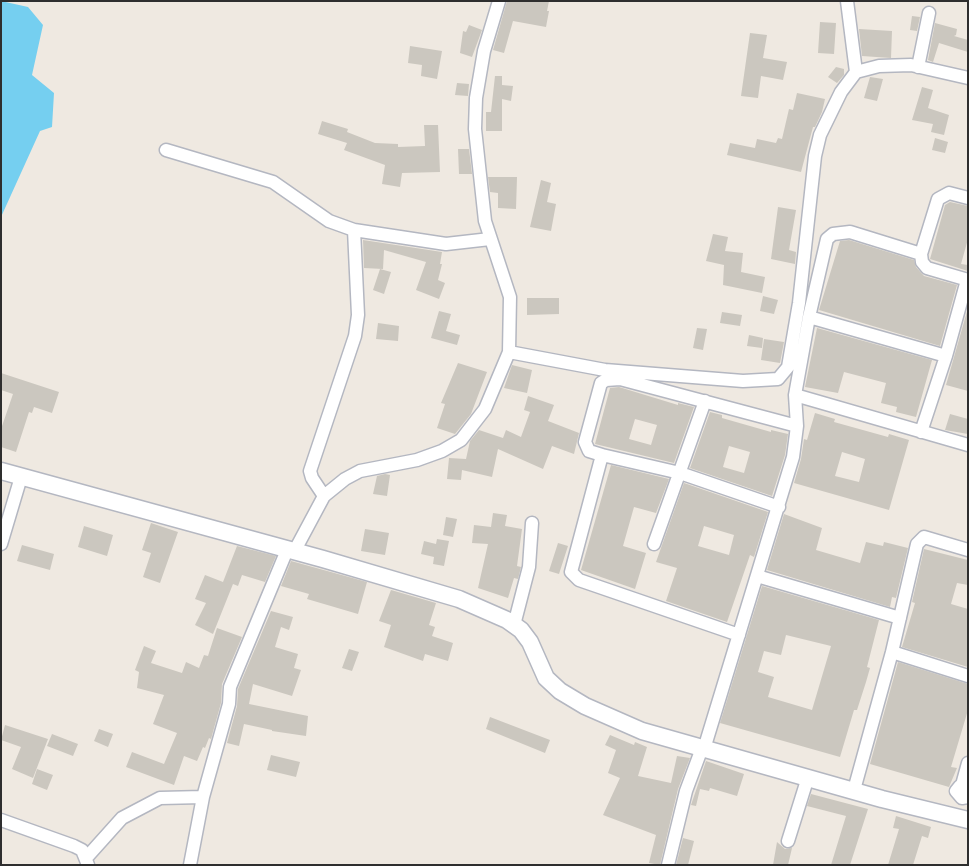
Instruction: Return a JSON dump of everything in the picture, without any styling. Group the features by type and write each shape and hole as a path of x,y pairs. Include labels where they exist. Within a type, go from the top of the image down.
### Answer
{"street":[{"path":"190,865 203,797 229,704 230,687 291,551 324,496 345,479 360,471 417,460 442,451 461,440 485,409 509,352 511,325 510,297 490,238 482,204 475,129 476,98 484,51 499,1"},
{"path":"847,1 856,72"},
{"path":"918,67 929,13"},
{"path":"509,352 605,370 693,378 772,381 783,376 788,367 799,303 815,156 820,134 841,92 856,72 879,66 918,67 968,78"},
{"path":"166,150 273,182 329,221 354,230 446,244 490,238"},
{"path":"921,432 946,356 962,324 967,280 927,268 922,262 921,254 938,198 949,193 968,198"},
{"path":"324,496 312,478 310,471 355,336 358,315 354,230"},
{"path":"668,865 686,791 703,748 739,636 793,457 796,426 795,395 809,317 827,239 833,234 850,232 921,254"},
{"path":"809,317 946,356"},
{"path":"779,507 680,473 589,451 585,442 601,383 606,380 620,379 796,426"},
{"path":"795,395 968,444"},
{"path":"654,544 706,401"},
{"path":"602,455 571,572 579,580 739,636"},
{"path":"1,471 459,599 507,620 522,630 530,642 546,678 560,691 585,706 642,731 960,818 968,763"},
{"path":"1,544 21,477"},
{"path":"514,625 529,567 532,523"},
{"path":"854,790 892,652 917,544 924,537 968,550"},
{"path":"756,576 900,618"},
{"path":"892,652 968,676"},
{"path":"788,841 808,777"},
{"path":"1,820 74,846 82,850 88,861 122,818 160,798 203,797"}],"water":[{"path":"1,1 28,7 43,25 32,75 54,93 52,127 40,131 1,217"}],"building":[{"path":"507,1 549,1 547,11 549,11 546,27 513,21 504,53 493,50"},
{"path":"912,16 920,17 917,31 910,30"},
{"path":"820,22 836,23 834,54 818,53"},
{"path":"935,23 957,29 954,36 968,40 968,52 939,43 933,62 928,60"},
{"path":"469,25 482,30 472,57 460,53 463,31 466,32"},
{"path":"859,29 892,31 891,58 862,56"},
{"path":"750,33 767,35 763,58 787,62 783,80 761,76 758,98 741,96"},
{"path":"410,46 442,51 437,79 421,76 422,65 408,63"},
{"path":"836,67 844,69 844,75 837,83 828,77"},
{"path":"495,76 502,76 502,85 513,86 511,101 502,99 502,131 486,131 486,112 491,112"},
{"path":"870,77 883,79 877,101 864,98"},
{"path":"457,83 469,84 468,96 455,95"},
{"path":"922,87 933,90 928,108 949,115 944,135 931,132 933,124 912,120"},
{"path":"797,93 825,99 822,112 815,127 813,127 801,172 727,155 730,143 755,148 757,139 776,143 778,138 782,139 789,109 793,110"},
{"path":"322,121 348,129 347,132 375,143 398,144 398,147 425,146 424,125 438,125 440,172 402,173 400,187 382,184 385,165 344,150 347,143 318,134"},
{"path":"935,138 948,142 945,153 932,150"},
{"path":"458,149 469,149 472,174 459,174"},
{"path":"488,177 517,177 516,209 498,208 498,193 490,192"},
{"path":"541,180 551,183 547,202 556,204 551,231 530,227"},
{"path":"950,202 968,206 968,239 961,264 968,265 968,271 930,259 945,205"},
{"path":"778,207 796,210 789,250 796,252 795,264 771,259"},
{"path":"713,234 728,237 725,251 743,253 741,272 765,277 762,293 723,285 724,265 706,261"},
{"path":"363,240 442,252 440,264 442,264 438,280 445,283 439,299 416,290 426,262 384,250 383,269 364,268"},
{"path":"849,240 914,260 916,267 924,276 957,285 940,346 819,310 840,241"},
{"path":"380,269 391,272 384,294 373,290"},
{"path":"763,296 778,300 774,314 760,311"},
{"path":"527,298 559,298 559,314 527,315"},
{"path":"968,308 968,391 946,385"},
{"path":"439,311 451,314 446,331 460,335 457,345 431,338"},
{"path":"722,312 742,315 740,326 720,323"},
{"path":"378,323 399,326 398,341 376,339"},
{"path":"697,328 707,329 703,350 693,348"},
{"path":"817,328 932,360 916,417 896,412 897,407 881,403 886,383 844,372 838,393 805,387"},
{"path":"749,335 763,338 762,348 747,346"},
{"path":"764,339 784,342 780,363 761,360"},
{"path":"458,363 487,372 471,414 455,434 437,428 445,404 441,403"},
{"path":"512,365 532,370 527,393 504,388"},
{"path":"1,373 59,392 52,413 34,407 32,413 29,412 16,452 1,447 1,429 13,394 1,390"},
{"path":"619,387 678,405 678,403 694,407 674,463 595,444 610,388","holes":["635,419 657,425 651,445 629,439"]},
{"path":"528,396 554,405 548,421 579,433 574,454 552,446 543,469 498,449 492,477 462,470 461,480 447,479 449,458 466,459 470,441 479,430 503,438 506,430 521,437 530,412 524,410"},
{"path":"710,412 722,415 722,418 771,432 771,430 788,434 785,455 772,496 690,468","holes":["729,446 750,452 744,473 723,467"]},
{"path":"815,413 835,419 834,422 888,437 889,434 909,440 889,510 794,483 801,459 804,439 807,440","holes":["842,452 865,459 859,482 835,476"]},
{"path":"950,414 968,419 968,434 945,430"},
{"path":"611,465 669,479 656,513 634,507 623,546 646,553 635,589 581,570"},
{"path":"390,475 387,496 373,494 377,476"},
{"path":"684,483 768,512 754,557 750,555 727,622 666,601 677,568 656,562","holes":["704,526 734,535 729,555 698,546"]},
{"path":"493,513 507,515 505,526 522,529 517,566 521,567 518,579 514,578 508,598 478,588 488,544 472,543 474,525 491,527"},
{"path":"784,514 822,528 816,550 860,563 866,542 883,546 884,542 908,548 896,598 892,597 890,607 767,570"},
{"path":"446,517 457,519 453,537 443,535"},
{"path":"151,523 178,532 160,583 143,577 151,553 142,550"},
{"path":"84,526 113,535 107,556 78,547"},
{"path":"365,529 389,533 385,555 361,551"},
{"path":"437,539 449,541 444,566 433,564 434,557 421,554 424,541 436,544"},
{"path":"558,543 568,546 559,574 549,571"},
{"path":"22,545 54,554 50,570 17,561"},
{"path":"237,546 276,556 265,582 242,575 238,586 233,584 213,634 195,625 206,603 195,599 205,575 223,582"},
{"path":"924,549 968,560 968,585 957,583 951,604 968,609 968,667 902,647 915,603 912,602"},
{"path":"291,561 367,582 358,614 307,599 309,594 281,586"},
{"path":"762,586 879,620 867,667 870,668 857,710 854,710 840,757 720,723","holes":["786,635 831,646 812,710 768,697 774,677 758,672 764,651 781,655"]},
{"path":"391,590 436,603 429,625 435,627 432,636 453,643 448,661 425,654 423,661 384,647 391,625 379,621"},
{"path":"271,611 293,617 289,630 281,627 275,647 298,654 294,668 301,670 292,696 253,684 249,704 308,716 306,736 272,731 244,724 239,746 227,743 237,706 238,689"},
{"path":"217,628 242,637 222,684 221,703 211,739 209,738 205,748 203,747 197,761 184,756 174,785 126,767 132,752 164,764 177,733 153,724 164,695 137,688 139,672 135,670 144,646 156,651 151,663 182,673 186,662 199,668 204,655 208,656"},
{"path":"349,649 359,652 352,671 342,668"},
{"path":"898,662 968,684 968,710 951,767 957,768 949,787 870,764"},
{"path":"490,717 550,740 545,753 486,729"},
{"path":"5,725 48,739 33,778 12,769 21,747 1,740"},
{"path":"99,729 113,734 108,747 94,741"},
{"path":"52,734 78,744 73,756 47,746"},
{"path":"610,735 634,745 635,742 647,747 638,776 671,783 677,756 690,758 678,789 660,865 649,863 656,835 603,815 620,778 608,773 616,750 605,745"},
{"path":"271,755 300,762 296,777 267,770"},
{"path":"706,761 744,774 737,796 710,788 709,791 700,789 696,806 691,805"},
{"path":"37,769 53,775 47,790 32,784"},
{"path":"811,794 868,809 850,865 831,865 846,816 807,806"},
{"path":"896,816 931,827 928,838 922,836 913,865 888,865 899,829 893,828"},
{"path":"683,838 694,841 688,865 676,865"},
{"path":"777,842 785,849 792,848 788,865 773,865"}]}
